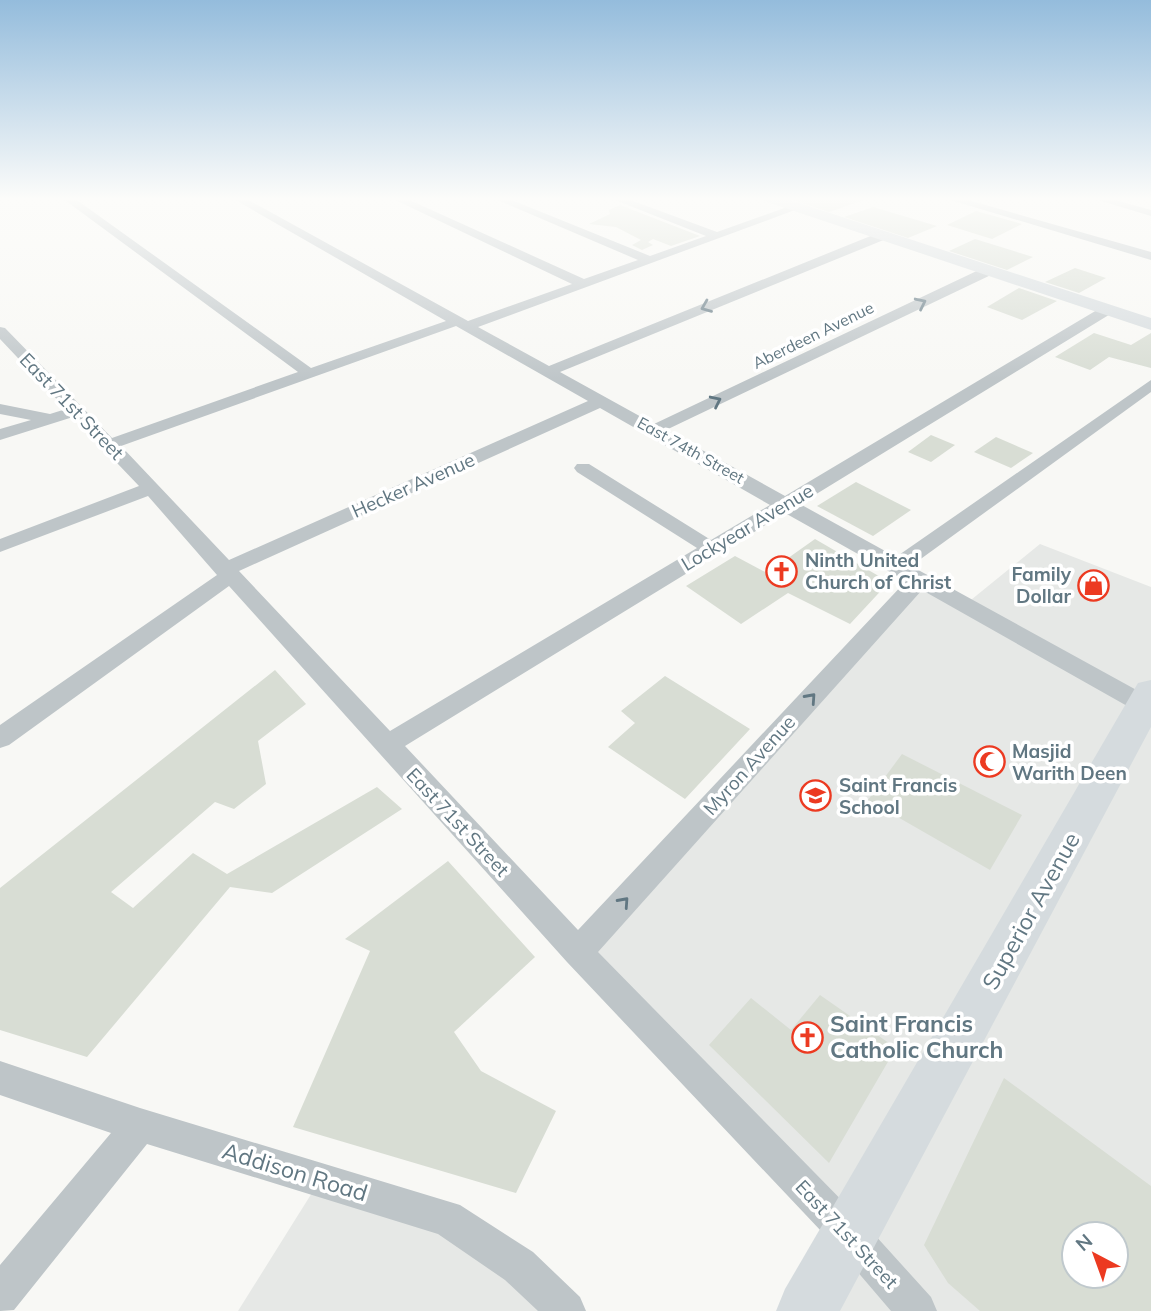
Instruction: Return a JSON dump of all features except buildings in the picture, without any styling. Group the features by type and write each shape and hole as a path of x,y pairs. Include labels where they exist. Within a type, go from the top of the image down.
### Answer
{"main road":[{"path":"953,259 1151,324"},
{"name":"Superior Avenue","path":"807,1311 1148,699"}],"street":[{"path":"151,259 310,374"},
{"name":"East 74th Street","path":"344,259 920,579 1148,699"},
{"path":"528,259 584,285"},
{"path":"547,372 826,259"},
{"path":"108,445 310,374 584,285 649,260"},
{"name":"Aberdeen Avenue","path":"654,430 988,271"},
{"name":"Lockyear Avenue","path":"387,745 1107,310"},
{"name":"East 71st Street","path":"0,331 63,414 108,445 151,488 226,573 578,952 851,1236 917,1311"},
{"path":"897,566 1151,385"},
{"name":"Hecker Avenue","path":"0,738 226,573 602,401"},
{"path":"0,409 63,414"},
{"path":"0,435 63,414"},
{"path":"583,468 712,549"},
{"path":"0,546 151,488"},
{"name":"Myron Avenue","path":"578,952 920,579"},
{"name":"Addison Road","path":"0,1078 140,1125 447,1218 519,1266 566,1311"},
{"path":"0,1296 140,1125"}],"shaded area":[{"path":"974,259 1029,259 1007,270"},
{"path":"1075,268 1106,278 1079,293 1045,282"},
{"path":"1019,288 1057,301 1022,320 987,307"},
{"path":"1094,333 1131,345 1151,333 1151,368 1109,357 1090,370 1055,357"},
{"path":"931,435 955,445 931,462 908,452"},
{"path":"996,437 1033,453 1011,468 974,452"},
{"path":"856,482 911,510 873,536 817,506"},
{"path":"815,539 889,582 850,624 788,593 741,624 686,586 735,556 767,573"},
{"path":"1040,544 1151,587 1151,1311 806,1311 851,1235 578,952 920,579 966,604"},
{"path":"275,670 306,704 258,741 266,784 234,809 215,802 111,892 133,908 193,853 227,874 377,787 402,809 272,893 230,887 87,1057 0,1030 0,888"},
{"path":"665,676 750,729 685,799 608,747 635,723 621,711"},
{"path":"902,754 1022,815 990,870 868,800"},
{"path":"448,861 535,957 454,1032 481,1071 556,1111 516,1193 293,1127 370,951 345,939"},
{"path":"820,995 896,1048 829,1163 709,1045 751,998 791,1030"},
{"path":"1004,1078 1151,1186 1151,1311 980,1311 948,1283 924,1245"},
{"path":"320,1180 447,1218 566,1311 238,1311"}],"place":[{"name":"Ninth United Church of Christ","path":"782,571"},
{"name":"Family Dollar","path":"1094,585"},
{"name":"Masjid Warith Deen","path":"989,762"},
{"name":"Saint Francis School","path":"816,796"},
{"name":"Saint Francis Catholic Church","path":"807,1037"}]}
